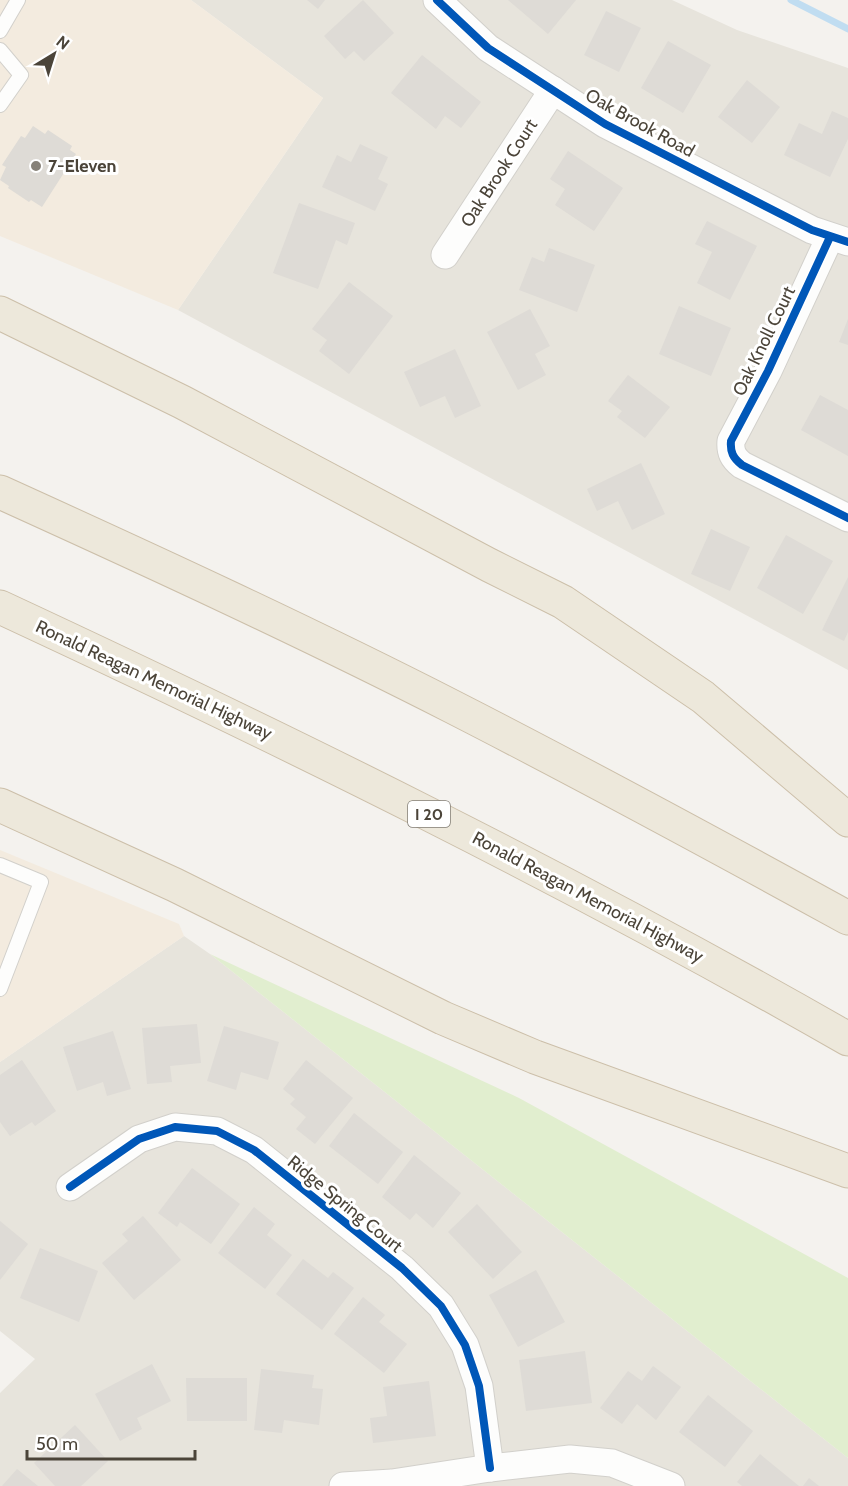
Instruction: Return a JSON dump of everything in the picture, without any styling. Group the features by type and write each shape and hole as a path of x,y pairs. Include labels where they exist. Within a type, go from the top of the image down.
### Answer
{"highway":[{"path":"0,313 182,402 563,602 703,697 848,820"},
{"path":"0,337 134,394 182,402"},
{"path":"0,492 163,566 450,706 605,786 848,918"},
{"name":"Ronald Reagan Memorial Highway","path":"0,607 161,682 467,833 748,982 848,1039"},
{"path":"0,805 175,885 453,1022 535,1057 848,1171"}],"street":[{"name":"Oak Brook Road","path":"437,0 488,48 605,124 812,230 839,239"},
{"name":"Oak Brook Court","path":"445,255 553,90"},
{"name":"Oak Knoll Court","path":"839,239 731,441 730,448 734,459 742,465 848,518"},
{"name":"Ridge Spring Court","path":"70,1187 139,1139 175,1127 217,1131 254,1150 402,1268 441,1306 465,1345 479,1386 490,1468"},
{"path":"343,1486 392,1483 570,1459 612,1463 671,1486"}],"lane":[{"path":"0,31 18,0"},
{"path":"0,50 21,75 0,105"},
{"path":"0,865 40,882 0,989"}],"shaded area":[{"path":"0,0 191,0 323,98 178,310 0,236"},
{"path":"191,0 672,0 737,30 848,68 848,670 178,310 323,98"},
{"path":"0,850 179,924 184,936 0,1062"},
{"path":"184,936 210,954 848,1458 848,1486 0,1486 0,1393 35,1359 0,1331 0,1062"}],"green space":[{"path":"210,954 519,1098 848,1278 848,1458"}],"building":[{"path":"307,0 325,0 318,9"},
{"path":"363,0 394,33 364,61 354,51 345,59 324,36"},
{"path":"508,0 576,0 548,34"},
{"path":"606,11 641,28 619,72 584,55"},
{"path":"668,41 711,65 683,113 641,88"},
{"path":"422,55 481,102 461,128 445,116 436,129 391,93"},
{"path":"747,80 780,107 752,143 718,117"},
{"path":"832,111 848,118 848,139 830,177 784,155 799,123 822,134"},
{"name":"7-Eleven","path":"33,126 45,134 48,130 72,146 70,150 76,154 42,207 31,200 29,202 0,180 6,167 2,165 21,136 25,138"},
{"path":"360,144 388,157 378,179 388,184 375,211 322,187 337,155 351,162"},
{"path":"568,151 623,188 594,231 555,205 565,189 550,179"},
{"path":"299,203 355,223 347,245 336,240 318,289 273,273"},
{"path":"707,221 757,246 730,300 697,283 712,252 695,244"},
{"path":"549,248 595,265 577,312 519,290 532,257 544,262"},
{"path":"349,282 393,316 349,374 319,351 327,340 312,329"},
{"path":"679,306 731,328 711,376 659,354"},
{"path":"530,309 550,346 535,354 546,375 518,390 487,332"},
{"path":"848,319 848,345 839,342"},
{"path":"455,349 481,406 455,418 445,396 420,407 404,372"},
{"path":"628,375 670,407 645,438 617,417 622,411 608,401"},
{"path":"820,395 848,410 848,456 801,430"},
{"path":"641,463 665,514 632,530 618,501 597,511 587,489"},
{"path":"711,529 750,547 730,591 691,574"},
{"path":"786,535 833,561 803,614 757,588"},
{"path":"848,577 848,632 844,641 822,630"},
{"path":"197,1024 201,1063 170,1066 172,1082 147,1084 142,1028"},
{"path":"224,1026 279,1042 268,1080 241,1072 236,1090 207,1081"},
{"path":"113,1031 131,1089 107,1096 103,1082 77,1091 63,1047"},
{"path":"22,1060 56,1111 35,1126 32,1122 10,1136 0,1122 0,1075"},
{"path":"306,1060 353,1098 315,1144 296,1129 306,1117 290,1104 295,1099 283,1089"},
{"path":"354,1113 403,1152 378,1184 329,1146"},
{"path":"414,1155 461,1193 433,1228 416,1213 410,1220 382,1197"},
{"path":"192,1168 240,1204 211,1244 180,1222 177,1227 158,1213"},
{"path":"477,1204 522,1252 493,1279 448,1232"},
{"path":"254,1207 275,1224 267,1235 292,1255 265,1289 218,1253"},
{"path":"143,1216 181,1260 134,1300 102,1263 128,1241 122,1234"},
{"path":"0,1221 28,1244 0,1280"},
{"path":"40,1248 98,1271 79,1322 20,1298"},
{"path":"303,1259 328,1278 333,1272 354,1288 322,1330 276,1294"},
{"path":"536,1270 565,1322 518,1347 489,1295"},
{"path":"363,1297 385,1315 379,1322 407,1344 384,1373 334,1334"},
{"path":"585,1351 592,1403 526,1411 519,1360"},
{"path":"152,1364 171,1401 137,1418 142,1429 120,1441 95,1394"},
{"path":"653,1366 681,1387 656,1420 637,1404 622,1424 600,1408 628,1371 642,1381"},
{"path":"261,1369 314,1375 312,1388 323,1389 319,1425 284,1420 282,1433 254,1430"},
{"path":"186,1378 247,1378 247,1421 187,1421"},
{"path":"429,1381 436,1436 373,1443 370,1418 387,1416 383,1387"},
{"path":"708,1395 753,1431 725,1467 679,1432"},
{"path":"75,1425 108,1461 81,1486 55,1486 34,1463"},
{"path":"760,1454 799,1486 742,1486 737,1482"},
{"path":"17,1469 38,1486 2,1486"},
{"path":"809,1478 819,1486 803,1486"}],"waterway":[{"path":"791,0 848,29"}],"cycle path":[{"path":"437,0 488,48 605,124 812,230 848,242"},
{"path":"830,237 768,371 731,441 731,448 734,457 742,465 848,518"},
{"path":"70,1187 139,1139 175,1127 217,1131 254,1150 402,1268 441,1306 465,1345 479,1386 490,1468"}],"place":[{"name":"7-Eleven","path":"36,166"}]}
